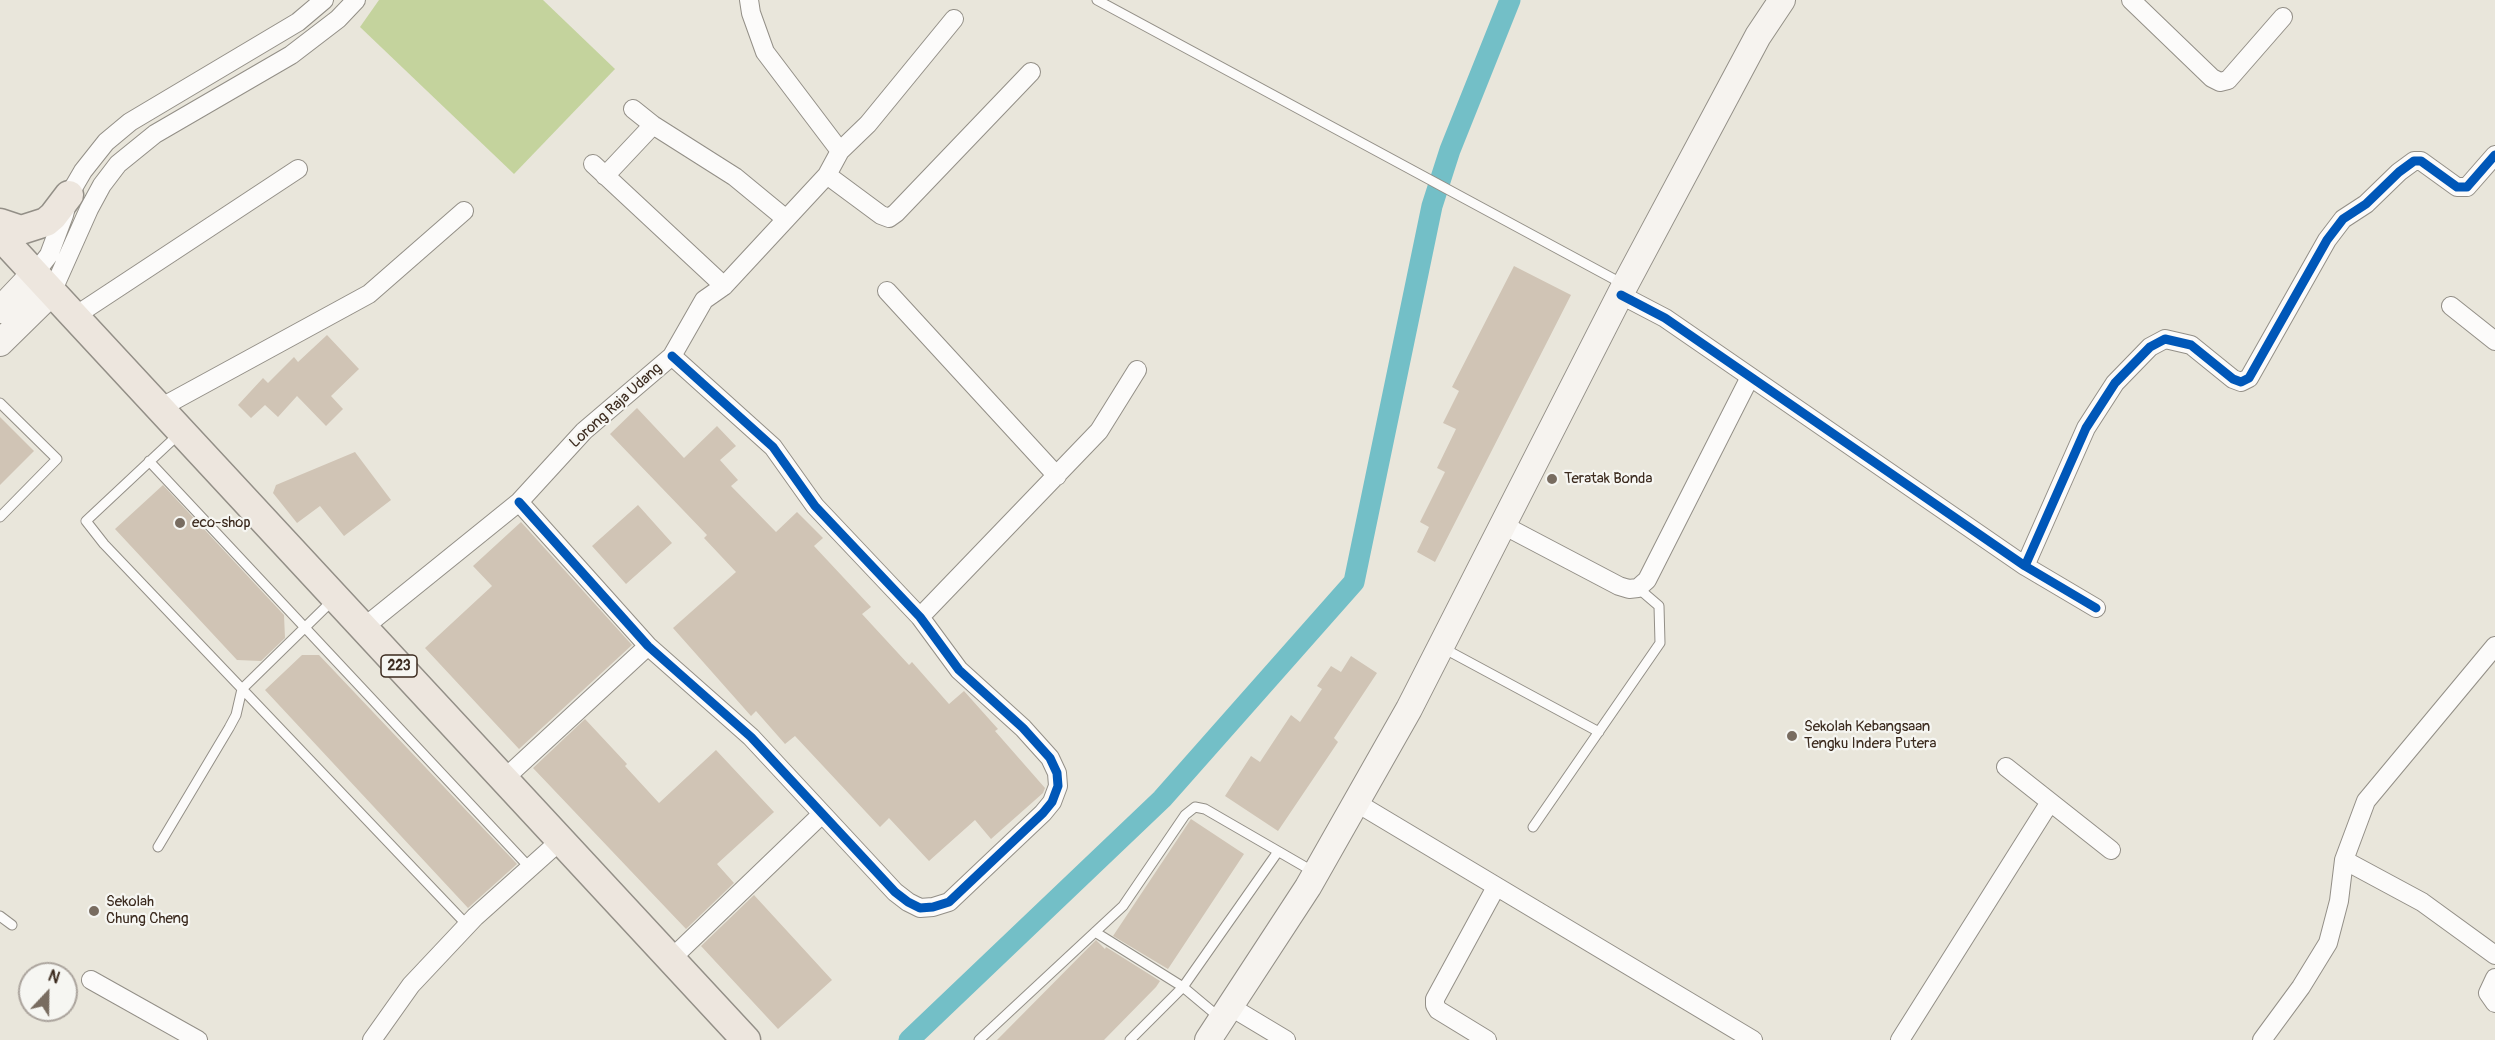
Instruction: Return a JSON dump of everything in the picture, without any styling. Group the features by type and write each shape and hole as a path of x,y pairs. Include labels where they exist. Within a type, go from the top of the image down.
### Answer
{"main road":[{"path":"1208,1040 1316,873 1357,803 1440,647 1623,290 1758,36 1782,0"},
{"path":"0,223 21,230 46,222 69,195"},
{"name":"223","path":"0,236 746,1040"},
{"path":"0,310 44,283"},
{"path":"0,343 44,283"}],"street":[{"path":"44,283 50,255 69,195 82,171 100,149 130,122 298,22 324,0"},
{"path":"44,283 102,185 118,164 155,134 300,48 338,19 356,0"},
{"path":"749,0 751,14 765,52 840,152"},
{"path":"2132,0 2212,78 2220,82 2228,80 2283,17"},
{"name":"Lorong Raja Udang","path":"363,628 519,502 584,431 672,356 704,300 724,286 828,175 840,152 867,124 954,19"},
{"path":"828,175 881,215 889,218 1031,72"},
{"path":"633,109 653,125 735,177 786,219"},
{"path":"653,125 599,170 724,286"},
{"path":"2025,566 2086,428 2115,383 2150,346 2165,339 2192,345 2233,379 2241,382 2249,378 2327,240 2343,219 2366,204 2399,172 2414,161 2421,161 2457,187 2467,187 2495,155"},
{"path":"75,316 298,170"},
{"path":"160,408 369,294 464,211"},
{"path":"1623,290 2025,566 2096,608"},
{"path":"887,291 1057,476"},
{"path":"2451,306 2495,341"},
{"path":"519,502 648,646 752,737 895,892 920,908 949,902 1052,802 1058,786 1057,773 1050,758 1023,728 959,670 920,617 814,506 773,447 672,356"},
{"path":"920,617 1099,431 1137,370"},
{"path":"1503,525 1619,586 1629,589 1638,588 1647,580 1750,377"},
{"path":"504,779 648,646"},
{"path":"2262,1040 2301,987 2328,943 2339,901 2344,860 2366,801 2492,654"},
{"path":"2006,767 2111,850"},
{"path":"1900,1040 2050,802"},
{"path":"1357,803 1753,1040"},
{"path":"671,959 822,814"},
{"path":"372,1040 411,985 468,926 561,840"},
{"path":"2344,860 2422,902 2495,955"},
{"path":"1487,1040 1438,1010 1435,999 1496,886"},
{"path":"2495,978 2488,993 2495,1003"},
{"path":"91,980 198,1040"},
{"path":"1226,1013 1286,1040"}],"lane":[{"path":"1097,0 1487,211 1623,290"},
{"path":"0,403 57,459 0,517"},
{"path":"181,431 87,521 104,544 468,926"},
{"path":"149,461 530,868"},
{"path":"1533,827 1660,644 1659,606 1638,588"},
{"path":"158,847 230,728 243,689 336,598"},
{"path":"1440,647 1599,732"},
{"path":"979,1040 1123,906 1185,815 1195,807 1205,809 1277,853 1316,873"},
{"path":"1130,1040 1183,987 1277,853"},
{"path":"0,916 12,925"},
{"path":"1095,932 1226,1013"}],"green space":[{"path":"379,0 543,0 615,69 514,174 360,27"}],"building":[{"path":"1514,266 1571,295 1435,562 1417,552 1429,527 1420,522 1445,472 1437,468 1456,429 1443,423 1459,391 1452,387"},
{"path":"327,335 359,369 331,396 343,409 326,426 297,396 278,417 265,405 251,418 238,405 263,378 268,383 294,357 298,362"},
{"path":"637,408 684,458 717,426 736,446 720,460 738,480 731,486 776,532 797,512 823,538 814,546 871,607 862,614 909,665 912,662 949,704 964,691 998,729 995,731 1045,788 1043,793 991,839 975,820 929,861 889,818 880,827 795,736 785,744 756,711 751,716 673,628 736,572 704,538 707,535 610,434"},
{"path":"0,417 34,451 0,485"},
{"path":"355,452 391,500 344,536 320,506 297,523 273,493 276,485"},
{"path":"163,485 284,615 285,638 261,661 237,660 115,529"},
{"path":"638,505 672,543 626,584 592,546"},
{"path":"521,522 632,645 519,749 425,648 492,586 473,566"},
{"path":"302,655 319,655 517,864 468,908 265,690"},
{"path":"1351,656 1377,673 1334,738 1338,742 1278,831 1225,796 1251,756 1260,762 1291,715 1300,722 1322,689 1317,686 1331,666 1341,672"},
{"path":"585,719 659,803 716,750 774,812 717,864 734,883 686,929 533,768"},
{"path":"1191,819 1244,854 1168,969 1113,936"},
{"path":"754,895 832,980 778,1029 701,946"},
{"path":"1096,940 1105,949 1106,947 1160,981 1156,987 1104,1040 997,1040"}],"waterway":[{"path":"909,1040 1162,799 1354,582 1432,206 1450,150 1510,0"}],"cycle path":[{"path":"2025,566 2086,428 2115,383 2150,347 2165,339 2191,345 2233,379 2241,382 2249,378 2327,240 2343,219 2366,204 2399,172 2414,161 2421,161 2457,187 2467,187 2495,155"},
{"path":"1621,295 1665,318 2025,566 2096,608"},
{"path":"519,502 648,646 751,737 895,892 908,902 920,908 949,902 1043,813 1052,802 1058,786 1057,773 1050,758 1023,728 959,670 920,617 815,506 773,447 672,356"}],"place":[{"name":"Teratak Bonda","path":"1552,479"},
{"name":"eco-shop","path":"180,523"},
{"name":"Sekolah Kebangsaan Tengku Indera Putera","path":"1792,736"},
{"name":"Sekolah Chung Cheng","path":"94,911"}]}
